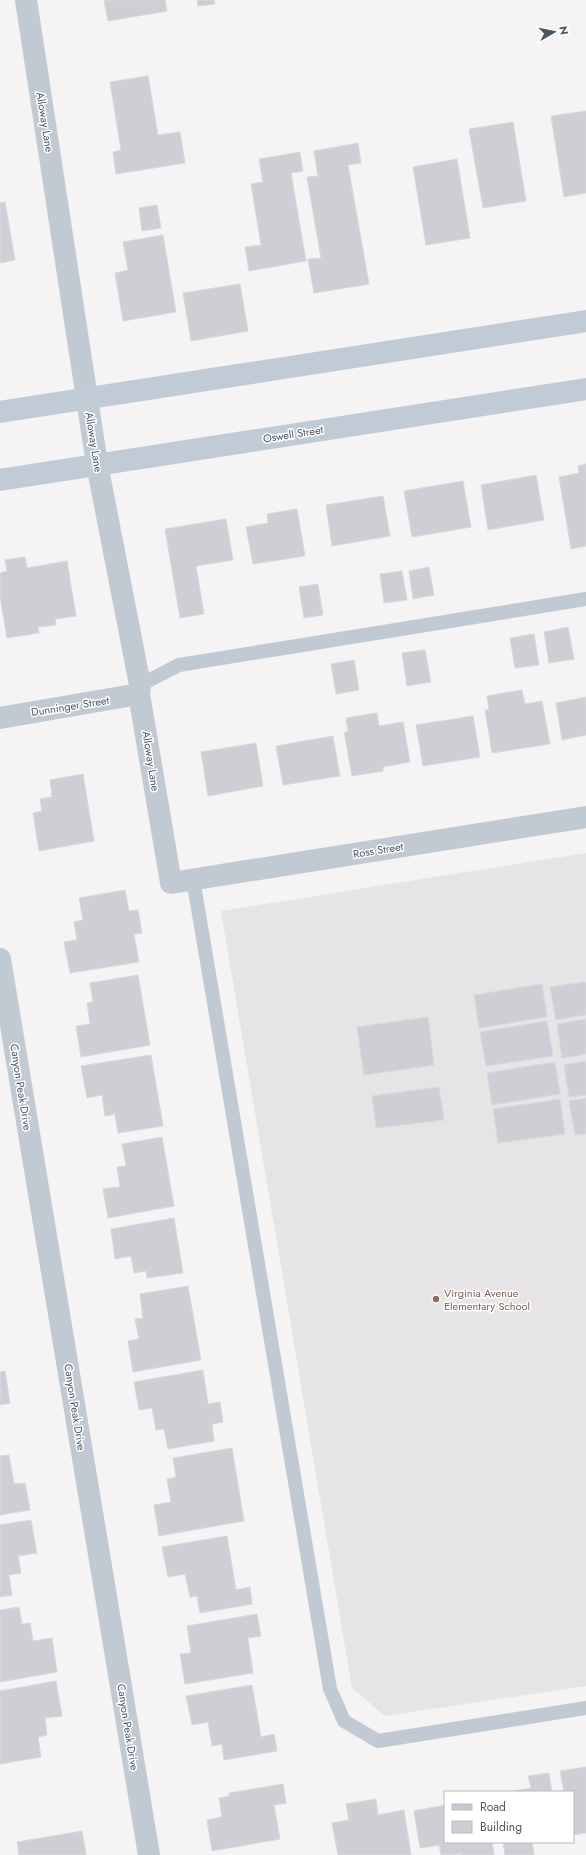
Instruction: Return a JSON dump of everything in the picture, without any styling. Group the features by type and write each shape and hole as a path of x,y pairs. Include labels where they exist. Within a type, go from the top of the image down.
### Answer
{"main road":[{"path":"0,412 87,397 586,322"},
{"name":"Oswell Street","path":"0,480 586,389"}],"street":[{"name":"Alloway Lane","path":"26,0 98,464 139,690 171,883"},
{"name":"Dunninger Street","path":"0,718 139,690"},
{"name":"Ross Street","path":"171,883 586,817"},
{"name":"Canyon Peak Drive","path":"0,959 149,1855"}],"lane":[{"path":"139,690 179,664 586,599"},
{"path":"193,879 330,1689 344,1721 378,1741 586,1708"}],"shaded area":[{"name":"Virginia Avenue Elementary School","path":"586,853 586,1686 385,1716 352,1688 221,911"}],"building":[{"path":"104,0 165,0 167,11 108,21"},
{"path":"197,0 214,0 215,4 198,6"},
{"path":"148,76 158,135 180,132 185,163 116,174 113,152 121,150 110,82"},
{"path":"586,111 586,193 564,197 551,116"},
{"path":"513,122 526,201 483,208 469,129"},
{"path":"358,143 361,163 348,165 369,284 314,293 308,259 321,258 307,177 318,176 314,151"},
{"path":"300,152 303,171 291,173 306,261 249,271 245,247 261,245 251,184 263,182 259,159"},
{"path":"457,159 470,238 426,245 413,167"},
{"path":"5,202 15,260 0,263 0,203"},
{"path":"157,205 161,228 142,231 139,208"},
{"path":"163,235 176,312 123,321 115,273 128,270 123,242"},
{"path":"240,284 248,331 191,341 183,293"},
{"path":"586,464 586,546 571,549 559,477 579,473 578,466"},
{"path":"536,475 544,520 488,530 481,485"},
{"path":"463,481 471,527 412,537 404,491"},
{"path":"383,496 390,536 332,546 326,505"},
{"path":"297,509 305,556 253,564 246,527 268,523 267,514"},
{"path":"226,519 233,560 196,566 204,614 180,618 165,529"},
{"path":"25,557 27,568 67,561 76,616 55,619 56,625 38,627 39,633 7,638 0,596 0,573 7,571 5,560"},
{"path":"429,567 434,595 413,599 409,571"},
{"path":"402,571 407,600 384,603 380,574"},
{"path":"318,584 323,615 304,618 299,587"},
{"path":"568,627 574,659 549,663 544,632"},
{"path":"534,634 539,665 515,668 510,638"},
{"path":"425,650 431,682 407,686 402,653"},
{"path":"354,660 359,690 336,694 331,664"},
{"path":"522,690 525,704 542,701 550,744 492,753 485,710 489,710 487,696"},
{"path":"586,697 586,735 562,740 556,703"},
{"path":"377,713 379,726 403,722 410,762 383,767 383,771 352,776 344,732 348,732 346,718"},
{"path":"473,716 480,757 423,766 416,725"},
{"path":"333,736 340,776 283,785 276,746"},
{"path":"256,743 263,786 208,796 201,752"},
{"path":"83,774 94,841 39,851 33,813 42,811 40,799 52,797 50,780"},
{"path":"125,890 129,911 138,910 142,933 134,934 139,962 70,973 64,942 77,940 74,922 83,920 79,898"},
{"path":"138,975 150,1045 81,1057 76,1026 90,1024 87,1003 93,1002 90,983"},
{"path":"586,982 586,1015 556,1020 550,987"},
{"path":"542,984 547,1017 479,1028 474,995"},
{"path":"428,1017 434,1065 364,1075 357,1027"},
{"path":"586,1019 586,1054 562,1058 557,1024"},
{"path":"547,1021 553,1056 486,1066 480,1032"},
{"path":"151,1055 163,1126 118,1133 115,1114 105,1116 102,1095 87,1098 81,1066"},
{"path":"586,1061 586,1095 569,1097 564,1065"},
{"path":"555,1062 560,1094 492,1105 487,1073"},
{"path":"439,1087 444,1120 376,1128 372,1096"},
{"path":"586,1098 586,1134 575,1135 569,1101"},
{"path":"560,1099 565,1134 498,1143 493,1109"},
{"path":"162,1137 174,1206 108,1218 103,1189 120,1187 117,1167 126,1166 122,1144"},
{"path":"174,1218 183,1273 147,1278 146,1271 134,1273 131,1256 115,1259 111,1229"},
{"path":"188,1286 201,1360 133,1372 128,1341 139,1339 135,1319 143,1318 140,1294"},
{"path":"203,1370 208,1404 220,1402 223,1422 212,1424 214,1441 168,1449 164,1429 156,1430 152,1408 139,1410 134,1382"},
{"path":"5,1371 10,1403 0,1405 0,1372"},
{"path":"232,1448 244,1521 159,1536 154,1505 171,1502 167,1479 176,1477 173,1458"},
{"path":"9,1455 14,1484 25,1483 30,1510 0,1515 0,1456"},
{"path":"31,1520 37,1553 18,1556 21,1573 9,1575 12,1595 0,1597 0,1525"},
{"path":"227,1536 236,1590 250,1587 252,1604 200,1613 197,1596 190,1597 185,1574 168,1577 162,1547"},
{"path":"19,1607 22,1624 30,1623 33,1641 52,1638 57,1672 0,1682 0,1610"},
{"path":"257,1614 261,1636 248,1638 253,1673 185,1684 180,1654 191,1653 187,1626"},
{"path":"56,1681 62,1716 45,1718 47,1735 38,1737 41,1757 0,1764 0,1691"},
{"path":"252,1685 261,1737 274,1734 277,1751 224,1760 222,1744 212,1746 208,1722 192,1725 186,1696"},
{"path":"586,1767 586,1833 574,1835 574,1791 564,1791 560,1771"},
{"path":"549,1773 552,1791 514,1791 531,1788 528,1776"},
{"path":"283,1784 286,1803 274,1805 280,1839 212,1851 207,1820 222,1817 219,1798 229,1796 229,1793"},
{"path":"376,1799 378,1815 404,1810 411,1855 338,1855 332,1823 349,1820 346,1804"},
{"path":"444,1805 444,1843 492,1843 494,1855 441,1855 439,1845 420,1848 414,1811"},
{"path":"82,1831 86,1855 19,1855 17,1842"},
{"path":"503,1843 532,1843 534,1855 505,1855"}],"place":[{"name":"Virginia Avenue Elementary School","path":"436,1299"}]}
